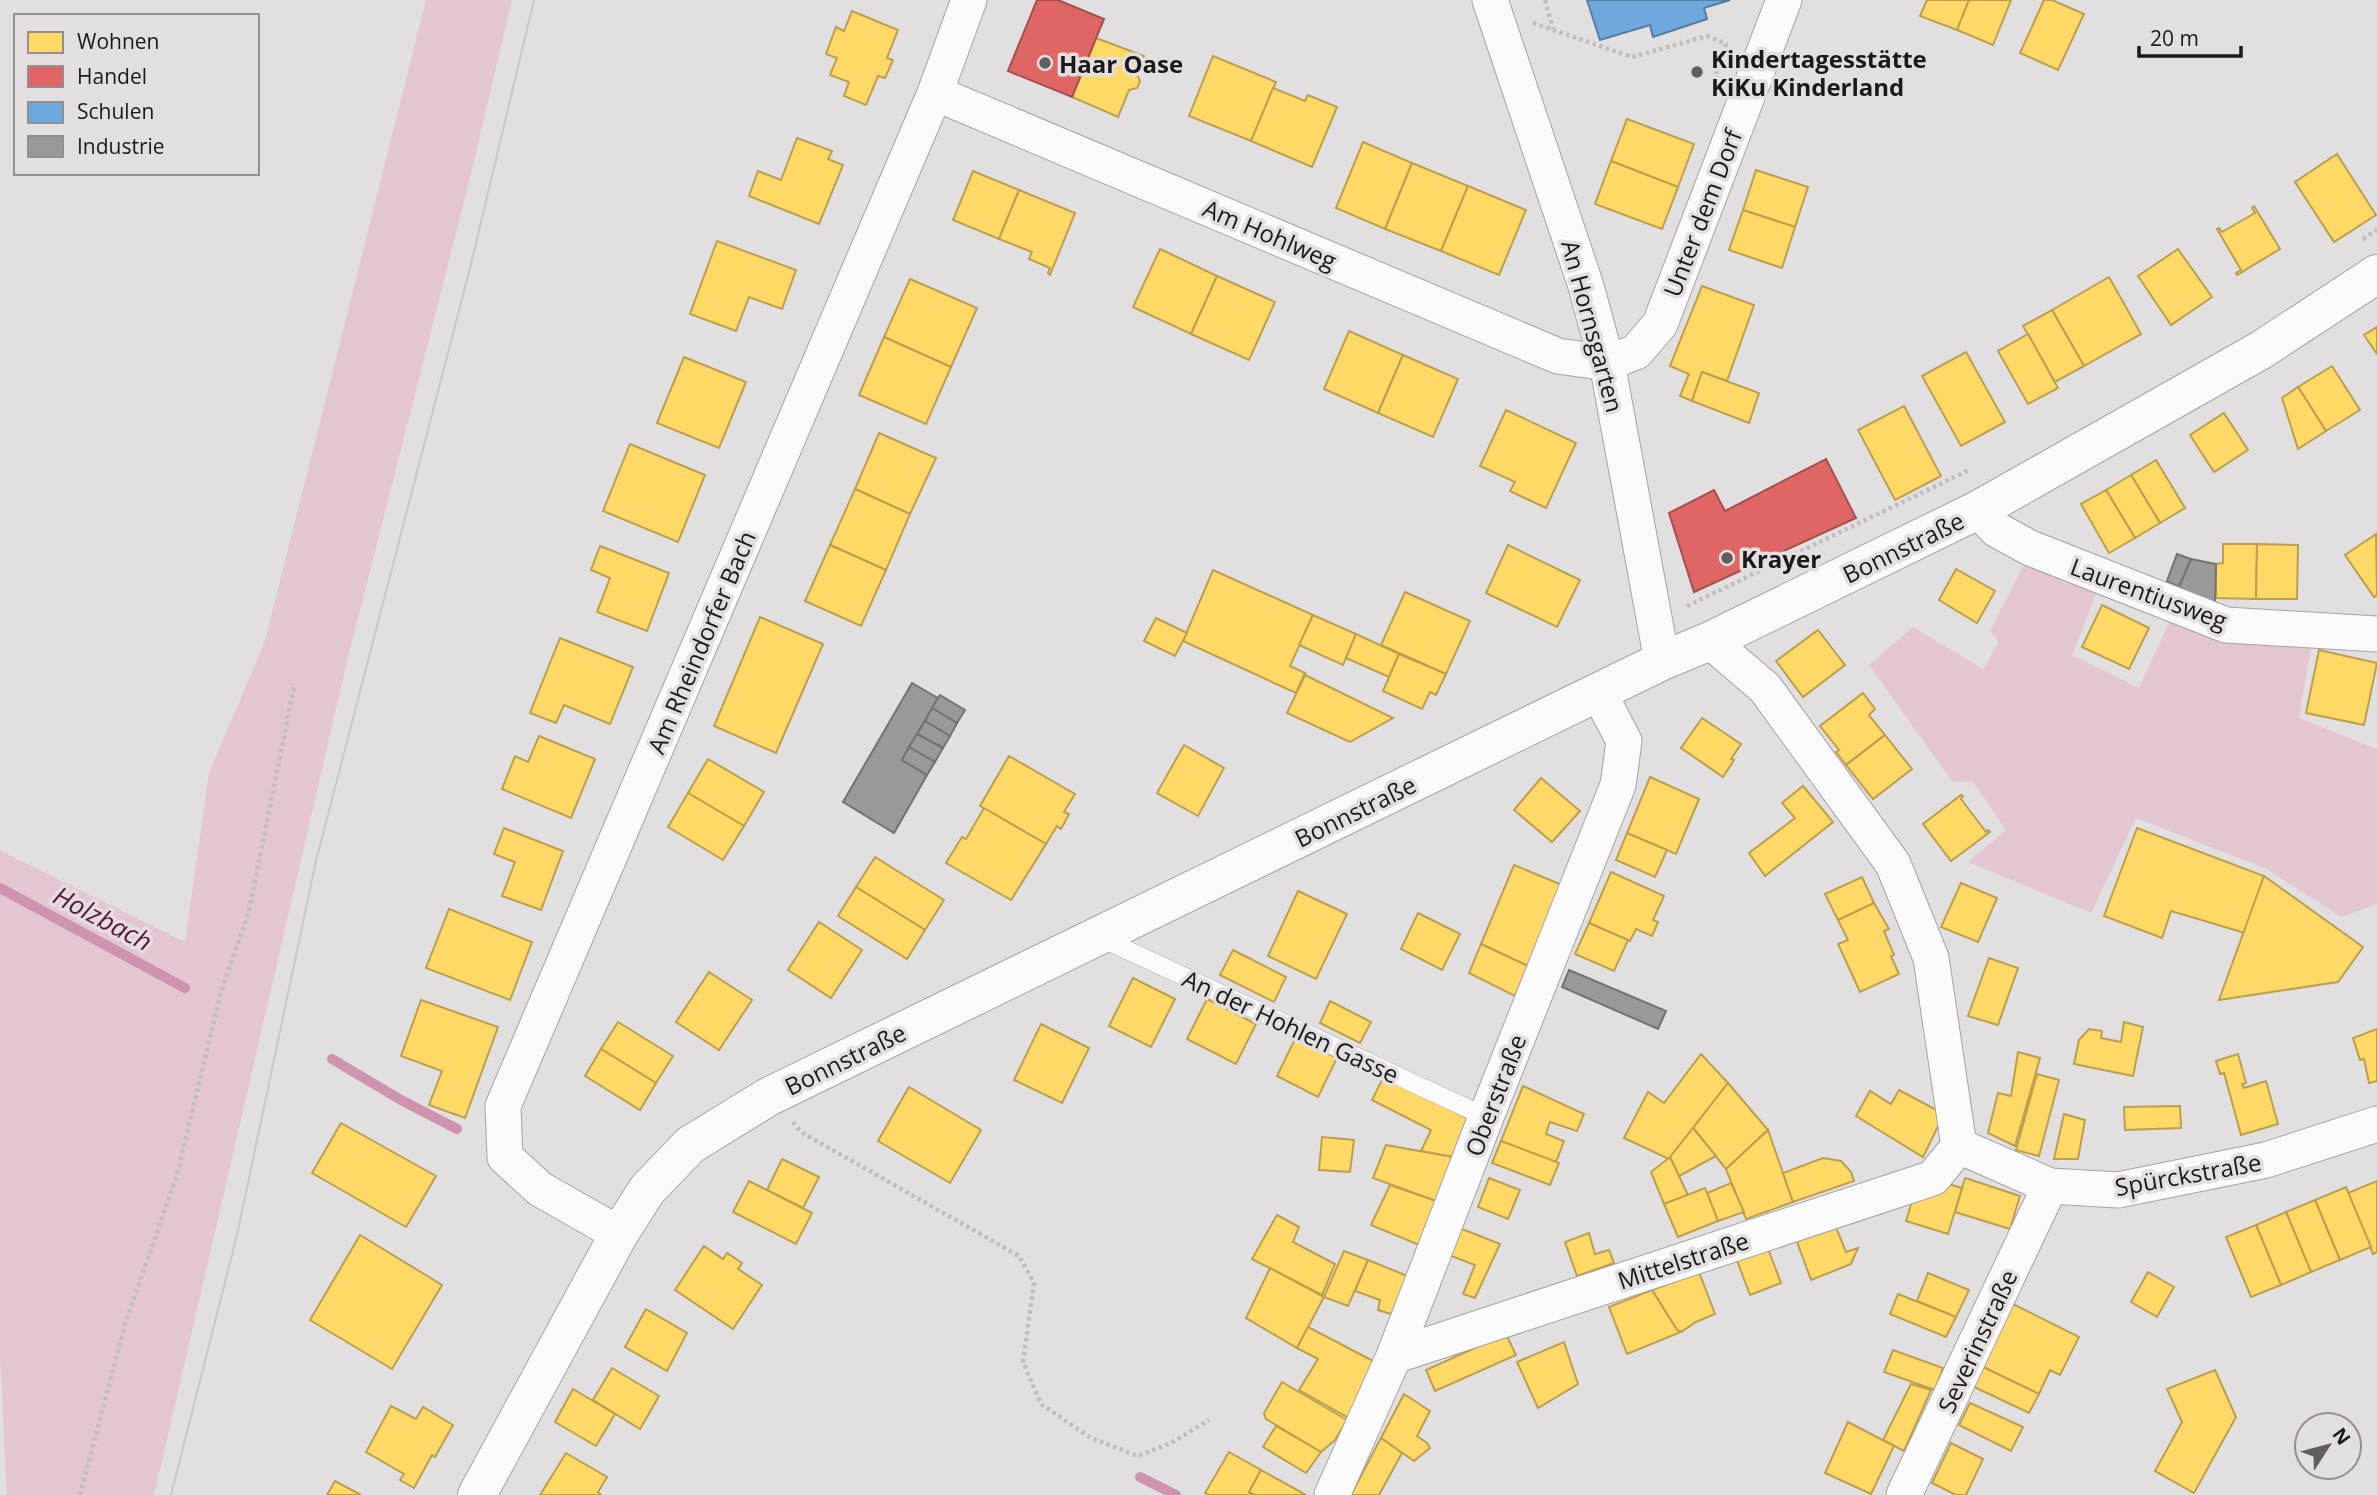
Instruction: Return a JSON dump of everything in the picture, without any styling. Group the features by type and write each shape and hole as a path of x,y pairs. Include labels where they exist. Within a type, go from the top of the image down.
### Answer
{"street":[{"name":"Am Rheindorfer Bach","path":"620,1234 540,1189 505,1157 503,1106 935,93 969,0"},
{"name":"Unter dem Dorf","path":"1607,363 1636,352 1660,324 1784,0"},
{"name":"An Hornsgarten","path":"1491,5 1585,283 1607,363 1662,661"},
{"name":"Am Hohlweg","path":"935,93 1558,356 1607,363"},
{"name":"Bonnstraße","path":"477,1495 620,1234 647,1191 690,1145 768,1097 1978,510 2261,350 2377,274"},
{"name":"Laurentiusweg","path":"1978,510 1997,530 2030,548 2227,625 2377,634"},
{"path":"1710,641 1765,688 1893,864 1931,958 1959,1146"},
{"name":"Oberstraße","path":"1332,1495 1394,1356 1618,785 1624,741 1599,693"},
{"name":"Spürckstraße","path":"1959,1146 2050,1186 2118,1190 2266,1160 2377,1124"},
{"name":"Mittelstraße","path":"1394,1356 1933,1178 1959,1146"},
{"name":"Severinstraße","path":"1904,1495 2050,1186"}],"lane":[{"name":"An der Hohlen Gasse","path":"1096,936 1486,1117"}],"path":[{"path":"1545,0 1554,30"},
{"path":"1491,5 1632,57 1707,36 1726,44 1711,87"},
{"path":"80,1495 125,1321 177,1175 222,992 248,911 294,687"},
{"path":"768,1097 802,1132 1019,1256 1034,1283 1023,1362 1041,1404 1091,1438 1138,1456 1171,1443 1209,1420"}],"shaded area":[{"path":"426,0 512,0 468,186 348,657 154,1495 7,1495 0,1356 0,846 1,851 185,942 209,773 265,641"},
{"path":"2028,557 2062,582 2097,591 2072,655 2139,688 2169,623 2230,638 2312,641 2299,718 2377,749 2377,904 2341,917 2265,868 2136,818 2091,913 1968,862 2006,830 1973,782 1952,781 1869,665 1913,627 1983,669 1999,642 1990,631"}],"building: Wohnen":[{"path":"1927,0 1969,0 1957,30 1920,16"},
{"path":"1969,0 2011,0 1993,45 1957,30"},
{"path":"2044,0 2052,0 2084,14 2058,70 2020,53"},
{"path":"852,11 898,30 887,58 893,60 885,78 878,76 866,105 844,96 849,82 830,75 837,58 826,54 836,27 844,31"},
{"path":"1096,38 1144,56 1135,75 1140,82 1137,88 1129,90 1118,117 1072,97"},
{"path":"1213,56 1276,82 1251,141 1189,116"},
{"path":"1273,88 1305,101 1308,95 1337,107 1312,167 1251,141"},
{"path":"1627,119 1694,144 1678,187 1611,161"},
{"path":"797,138 832,151 828,159 843,165 819,224 749,196 758,171 781,180"},
{"path":"1363,142 1412,163 1385,229 1336,208"},
{"path":"2337,154 2376,215 2334,242 2295,182"},
{"path":"1611,161 1678,187 1662,229 1595,204"},
{"path":"1412,163 1468,186 1441,251 1385,229"},
{"path":"1756,170 1808,187 1795,227 1743,210"},
{"path":"973,171 1019,190 999,239 953,220"},
{"path":"1468,186 1526,210 1499,275 1441,251"},
{"path":"1019,190 1075,213 1050,275 1050,268 1029,259 1032,252 999,239"},
{"path":"2254,206 2280,249 2237,275 2241,270 2217,229 2222,232 2255,213 2252,208"},
{"path":"1743,210 1795,227 1782,268 1729,250"},
{"path":"717,241 796,270 782,309 749,297 736,331 690,314"},
{"path":"1160,249 1217,276 1191,334 1133,307"},
{"path":"2178,249 2212,297 2171,325 2138,276"},
{"path":"1217,276 1275,302 1249,360 1191,334"},
{"path":"2109,277 2141,334 2084,366 2052,310"},
{"path":"910,279 977,308 951,367 884,337"},
{"path":"1702,286 1754,305 1727,381 1702,372 1692,401 1680,396 1689,374 1670,366"},
{"path":"2052,310 2084,366 2055,382 2023,326"},
{"path":"2377,327 2377,354 2364,335"},
{"path":"1349,331 1403,355 1378,413 1324,389"},
{"path":"2028,334 2058,388 2028,404 1998,351"},
{"path":"884,337 951,367 926,424 859,395"},
{"path":"1966,352 2005,422 1961,446 1922,376"},
{"path":"1403,355 1458,379 1433,437 1378,413"},
{"path":"684,357 746,382 719,448 657,423"},
{"path":"2332,366 2360,410 2326,431 2298,387"},
{"path":"1702,372 1759,393 1749,423 1692,401"},
{"path":"2298,387 2326,431 2298,449 2282,398"},
{"path":"1904,406 1941,476 1895,500 1858,430"},
{"path":"1506,410 1576,443 1546,508 1510,491 1515,482 1480,466"},
{"path":"2224,413 2248,450 2214,472 2190,435"},
{"path":"879,433 936,458 910,514 855,489"},
{"path":"630,444 705,475 678,542 603,511"},
{"path":"2156,460 2185,508 2160,523 2131,475"},
{"path":"2131,475 2160,523 2135,538 2106,490"},
{"path":"855,489 910,514 886,570 830,545"},
{"path":"2106,490 2135,538 2109,553 2081,504"},
{"path":"2376,534 2377,595 2374,597 2345,555"},
{"path":"2223,544 2257,544 2256,599 2216,598 2216,564 2223,563"},
{"path":"2257,544 2298,545 2297,599 2256,599"},
{"path":"830,545 886,570 861,626 805,601"},
{"path":"1508,545 1580,580 1557,627 1486,593"},
{"path":"600,546 669,573 647,631 597,612 610,578 591,570"},
{"path":"1956,569 1995,591 1977,623 1939,600"},
{"path":"1213,570 1313,615 1290,666 1305,673 1296,693 1183,641"},
{"path":"1405,592 1470,621 1446,674 1381,645"},
{"path":"2102,605 2149,628 2129,669 2082,647"},
{"path":"1313,615 1356,634 1343,665 1299,645"},
{"path":"760,617 823,644 776,753 714,726"},
{"path":"1156,618 1187,633 1175,656 1144,641"},
{"path":"1818,630 1845,665 1803,697 1776,661"},
{"path":"1356,634 1399,654 1389,677 1346,658"},
{"path":"560,638 633,667 610,724 564,705 556,723 530,713"},
{"path":"2319,650 2377,663 2364,725 2306,713"},
{"path":"1399,654 1446,674 1436,695 1430,692 1422,709 1383,691"},
{"path":"1305,675 1393,718 1350,742 1287,713"},
{"path":"1863,693 1875,709 1869,715 1885,735 1846,765 1836,752 1839,750 1820,726"},
{"path":"1702,718 1741,744 1723,777 1681,748"},
{"path":"1885,735 1912,769 1873,799 1846,765"},
{"path":"539,736 595,759 571,818 502,789 515,756 528,762"},
{"path":"1184,745 1224,768 1198,816 1157,793"},
{"path":"1009,756 1075,794 1064,812 1069,814 1061,829 1057,826 1046,844 980,806"},
{"path":"708,759 764,792 744,826 688,793"},
{"path":"1650,777 1699,799 1676,854 1627,833"},
{"path":"1541,778 1580,811 1552,842 1514,810"},
{"path":"1803,786 1833,822 1765,876 1749,853 1795,818 1782,803"},
{"path":"688,793 744,826 723,860 668,827"},
{"path":"1961,795 1961,799 1986,832 1990,832 1951,861 1923,824"},
{"path":"984,808 1046,844 1011,900 946,863 962,837 966,839"},
{"path":"504,828 563,851 541,910 502,896 515,862 494,854"},
{"path":"2137,828 2264,876 2245,933 2171,911 2162,938 2104,916"},
{"path":"1627,833 1667,850 1655,877 1616,860"},
{"path":"875,857 944,900 925,930 856,887"},
{"path":"1514,865 1562,885 1528,966 1481,944"},
{"path":"1611,872 1664,896 1653,920 1658,922 1652,936 1636,929 1630,941 1589,923"},
{"path":"2264,876 2363,947 2338,982 2219,1000"},
{"path":"1862,877 1874,903 1838,920 1825,894"},
{"path":"1961,883 1997,898 1978,942 1941,927"},
{"path":"856,887 925,930 907,959 838,916"},
{"path":"1298,891 1347,914 1316,979 1268,956"},
{"path":"1874,903 1889,929 1884,931 1899,974 1860,992 1838,944 1848,940 1838,920"},
{"path":"449,909 532,942 510,1000 426,968"},
{"path":"1418,913 1460,934 1442,970 1401,949"},
{"path":"819,922 862,950 831,998 788,970"},
{"path":"1589,923 1628,940 1614,971 1575,954"},
{"path":"1481,944 1528,966 1515,996 1469,973"},
{"path":"1233,950 1286,977 1274,1002 1220,975"},
{"path":"1989,958 2018,968 1998,1025 1968,1016"},
{"path":"709,972 752,1000 719,1050 676,1022"},
{"path":"1133,978 1175,999 1151,1047 1109,1026"},
{"path":"1207,999 1256,1024 1236,1064 1187,1039"},
{"path":"421,1000 498,1027 465,1118 429,1105 442,1071 401,1056"},
{"path":"1330,1001 1371,1022 1360,1043 1320,1023"},
{"path":"618,1022 673,1056 656,1083 601,1049"},
{"path":"2124,1022 2143,1027 2133,1076 2074,1064 2079,1040 2089,1029 2102,1031 2101,1038 2121,1042"},
{"path":"1041,1024 1089,1048 1062,1103 1014,1080"},
{"path":"2377,1029 2377,1081 2369,1083 2364,1059 2360,1060 2353,1038"},
{"path":"1296,1037 1337,1058 1318,1097 1277,1076"},
{"path":"601,1049 656,1083 640,1110 585,1076"},
{"path":"2018,1052 2040,1058 2015,1146 1988,1133 1998,1093 2011,1096"},
{"path":"1701,1054 1728,1083 1669,1159 1624,1138 1648,1092 1664,1103"},
{"path":"2238,1054 2246,1083 2242,1084 2244,1088 2266,1081 2278,1124 2241,1135 2224,1073 2220,1074 2216,1061"},
{"path":"2037,1074 2059,1080 2039,1156 2016,1150"},
{"path":"1384,1076 1469,1119 1453,1157 1421,1151 1431,1130 1372,1100"},
{"path":"1728,1083 1768,1130 1726,1169 1693,1128"},
{"path":"1523,1086 1584,1114 1577,1131 1550,1122 1546,1134 1564,1141 1556,1162 1501,1141"},
{"path":"909,1087 981,1130 950,1183 878,1141"},
{"path":"1899,1090 1944,1114 1923,1157 1856,1116 1870,1091 1891,1104"},
{"path":"2180,1106 2181,1128 2125,1130 2124,1107"},
{"path":"2064,1114 2085,1120 2078,1159 2054,1159"},
{"path":"341,1123 436,1176 406,1227 312,1173"},
{"path":"1693,1128 1716,1156 1679,1176 1670,1157"},
{"path":"1768,1130 1793,1202 1746,1219 1726,1169"},
{"path":"1322,1137 1354,1140 1350,1172 1319,1170"},
{"path":"1501,1141 1559,1163 1550,1185 1492,1163"},
{"path":"1386,1145 1453,1157 1436,1201 1373,1178"},
{"path":"1670,1157 1688,1195 1664,1204 1651,1172"},
{"path":"1823,1158 1841,1161 1851,1172 1854,1181 1793,1202 1783,1173"},
{"path":"782,1159 819,1177 803,1208 767,1190"},
{"path":"1489,1178 1520,1190 1508,1219 1478,1207"},
{"path":"1965,1178 2020,1196 2010,1229 1955,1212"},
{"path":"749,1181 812,1213 796,1244 733,1212"},
{"path":"2377,1181 2377,1252 2373,1254 2348,1193"},
{"path":"1731,1183 1744,1212 1718,1221 1707,1193"},
{"path":"1945,1183 1962,1188 1948,1234 1906,1221 1913,1198"},
{"path":"1390,1185 1436,1201 1419,1245 1371,1225"},
{"path":"2346,1187 2371,1247 2340,1260 2315,1200"},
{"path":"1705,1188 1718,1221 1678,1237 1664,1204"},
{"path":"2315,1200 2340,1260 2311,1272 2286,1212"},
{"path":"2286,1212 2311,1272 2281,1285 2256,1225"},
{"path":"1277,1215 1299,1227 1293,1242 1335,1264 1322,1295 1252,1259"},
{"path":"1835,1225 1846,1252 1858,1248 1851,1264 1811,1280 1796,1239"},
{"path":"2256,1225 2281,1285 2251,1297 2226,1237"},
{"path":"1457,1227 1500,1244 1475,1298 1463,1294 1475,1265 1446,1254"},
{"path":"1589,1233 1595,1254 1609,1250 1614,1263 1577,1276 1565,1242"},
{"path":"360,1235 442,1285 392,1369 310,1320"},
{"path":"704,1246 723,1259 727,1253 742,1263 738,1269 762,1285 733,1329 675,1290"},
{"path":"1767,1246 1781,1283 1750,1295 1736,1258"},
{"path":"1344,1251 1368,1260 1348,1306 1324,1297"},
{"path":"1368,1260 1415,1279 1401,1317 1378,1310 1380,1300 1355,1291"},
{"path":"1270,1268 1324,1297 1297,1348 1246,1318"},
{"path":"1699,1272 1715,1314 1681,1332 1677,1330 1652,1290"},
{"path":"2148,1272 2174,1287 2157,1317 2131,1302"},
{"path":"1928,1273 1969,1290 1956,1317 1917,1301"},
{"path":"1652,1290 1677,1330 1681,1332 1627,1354 1609,1307"},
{"path":"1898,1294 1956,1317 1946,1337 1890,1314"},
{"path":"2009,1302 2079,1337 2060,1375 2050,1370 2039,1394 1979,1365"},
{"path":"646,1309 687,1333 667,1371 625,1347"},
{"path":"1308,1327 1375,1362 1349,1418 1299,1390 1318,1359 1297,1348"},
{"path":"1506,1334 1516,1355 1435,1391 1426,1370"},
{"path":"1564,1342 1578,1384 1538,1408 1517,1362"},
{"path":"1893,1350 1943,1368 1935,1390 1884,1372"},
{"path":"1979,1365 2039,1394 2029,1413 1970,1385"},
{"path":"612,1368 659,1396 640,1429 593,1400"},
{"path":"2215,1370 2236,1417 2194,1493 2155,1471 2182,1422 2167,1389"},
{"path":"1282,1382 1347,1420 1335,1440 1321,1452 1266,1419 1264,1413"},
{"path":"1911,1384 1931,1390 1904,1451 1883,1440"},
{"path":"573,1389 615,1414 596,1446 555,1422"},
{"path":"1404,1394 1430,1411 1417,1436 1430,1448 1414,1461 1381,1438"},
{"path":"1970,1403 2023,1427 2011,1451 1959,1425"},
{"path":"391,1406 416,1419 423,1407 453,1425 414,1488 400,1480 404,1474 366,1452"},
{"path":"1848,1422 1894,1446 1871,1494 1825,1473"},
{"path":"1276,1426 1321,1452 1306,1473 1263,1447"},
{"path":"1381,1438 1402,1453 1379,1495 1351,1495"},
{"path":"1951,1443 1983,1459 1966,1495 1956,1495 1932,1483"},
{"path":"1229,1452 1261,1470 1249,1492 1255,1495 1205,1493"},
{"path":"566,1453 607,1477 598,1492 601,1495 540,1495"},
{"path":"1261,1470 1306,1495 1255,1495 1249,1492"},
{"path":"335,1481 361,1495 327,1495"}],"building: Handel":[{"path":"1037,0 1058,0 1104,19 1072,97 1008,71"},
{"path":"1826,459 1856,518 1694,592 1669,513 1714,490 1725,511"}],"building: Schulen":[{"path":"1587,0 1730,0 1704,8 1707,19 1653,37 1650,25 1600,40"}],"building: Industrie":[{"path":"2177,554 2191,559 2179,587 2167,581"},
{"path":"2191,559 2216,564 2215,602 2205,601 2179,587"},
{"path":"912,683 938,698 902,760 927,775 894,833 843,802"},
{"path":"940,695 965,710 957,723 932,708"},
{"path":"932,708 957,723 950,736 925,721"},
{"path":"925,721 950,736 943,748 917,734"},
{"path":"917,734 943,748 935,762 909,747"},
{"path":"909,747 935,762 927,775 902,760"},
{"path":"1569,970 1666,1011 1658,1029 1562,987"}],"waterway":[{"name":"Holzbach","path":"0,888 185,988"},
{"name":"Holzbach","path":"332,1059 457,1129"},
{"name":"Holzbach","path":"1140,1477 1176,1495"}],"tram line":[{"path":"171,1495 237,1235 316,861 470,268 534,0"}],"place":[{"name":"Haar Oase","path":"1045,63"},
{"name":"Kindertagesstätte KiKu Kinderland","path":"1697,72"},
{"name":"Krayer","path":"1727,558"}]}
